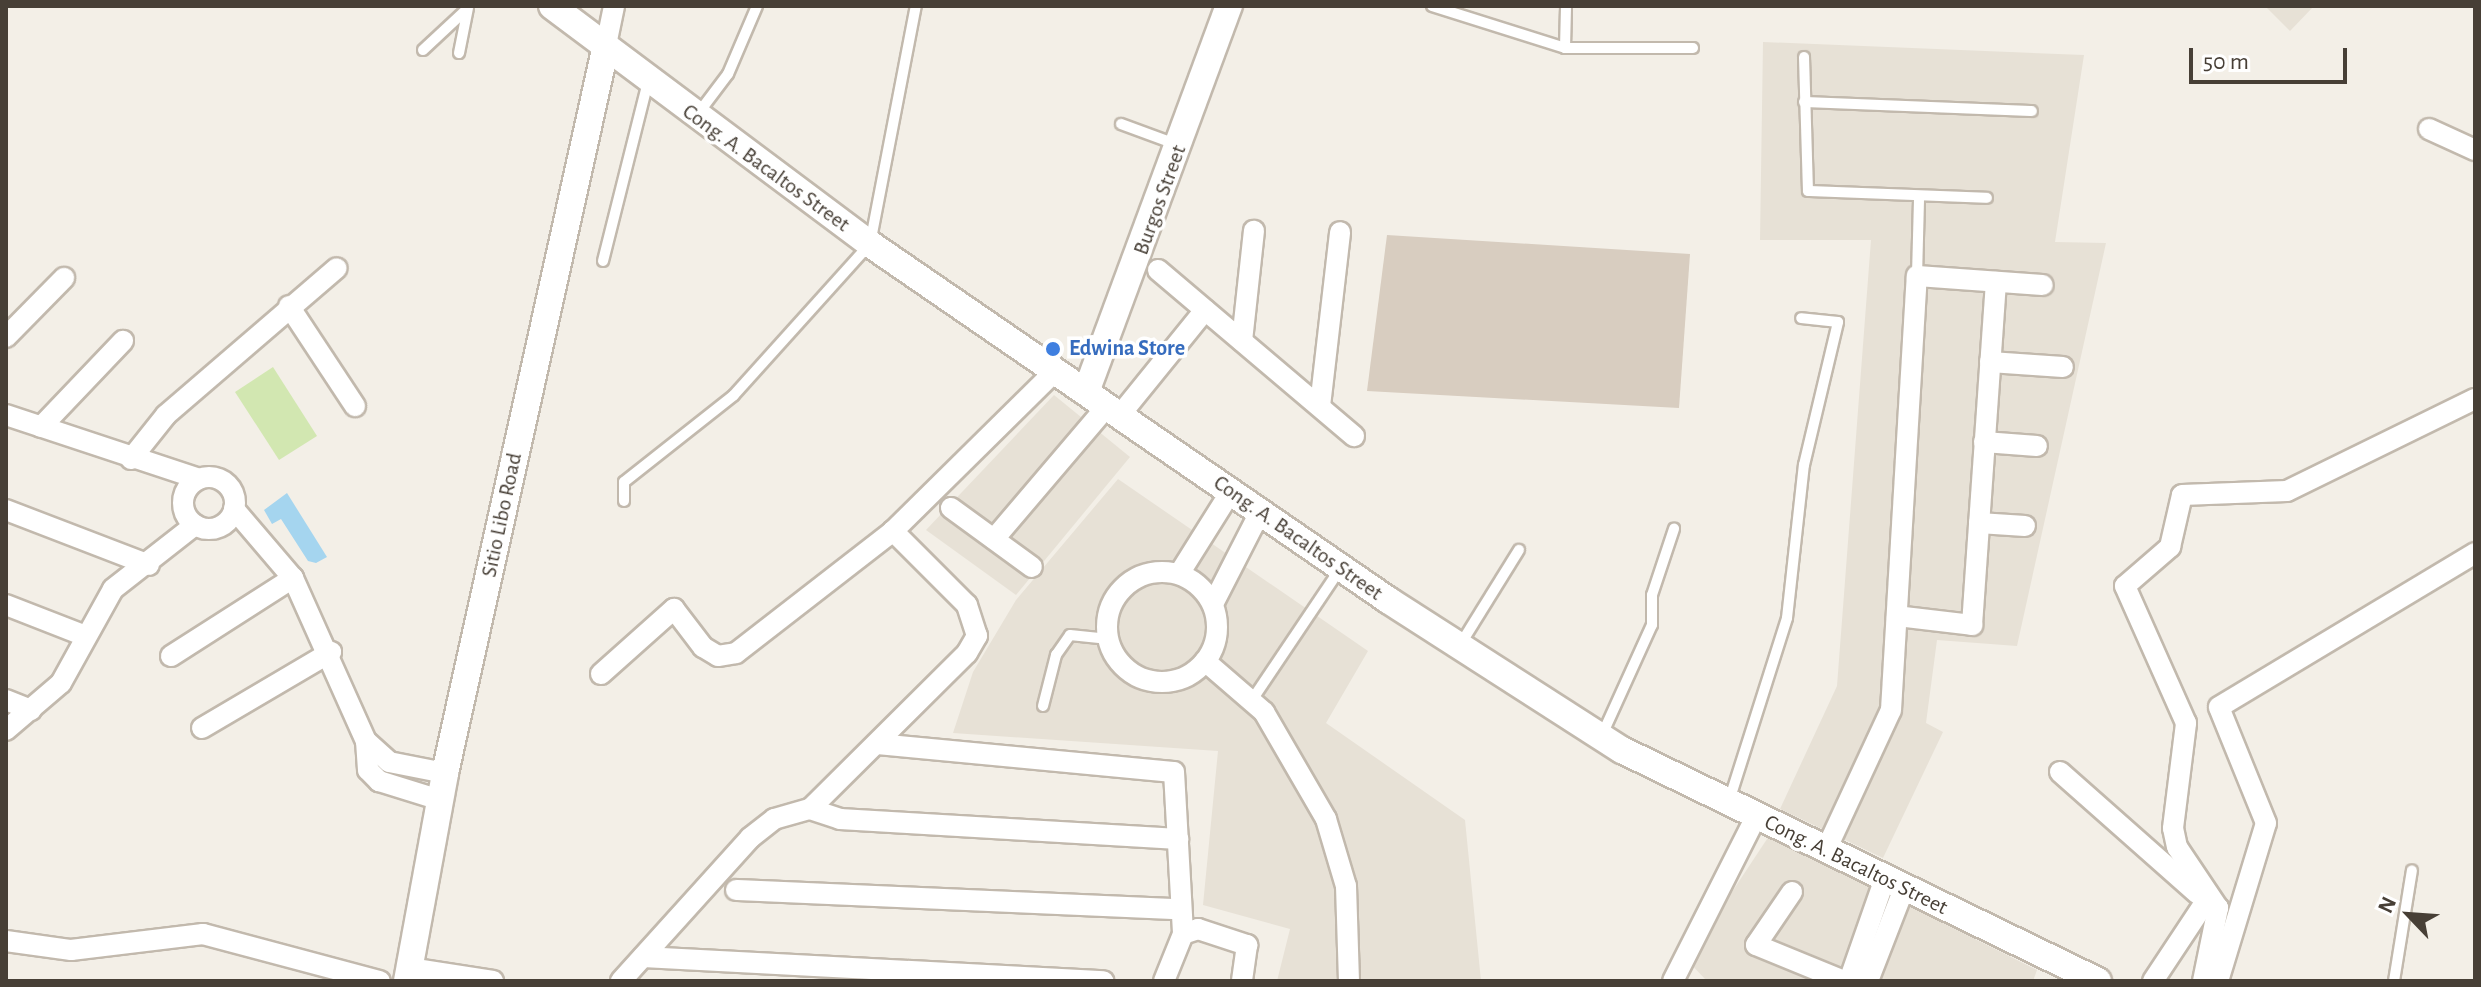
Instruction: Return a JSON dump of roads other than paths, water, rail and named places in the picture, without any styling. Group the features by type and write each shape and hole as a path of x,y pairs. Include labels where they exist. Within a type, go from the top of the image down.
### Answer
{"street":[{"name":"Cong. A. Bacaltos Street","path":"552,6 605,50 870,244 1459,647 1601,736 1728,803 2098,981"},
{"path":"605,50 614,6"},
{"name":"Burgos Street","path":"1104,404 1180,146 1229,6"},
{"name":"Sitio Libo Road","path":"408,974 445,773 605,50"},
{"path":"2429,129 2475,150"},
{"path":"1242,341 1254,231"},
{"path":"1320,406 1340,232"},
{"path":"131,459 166,415 289,306 337,268"},
{"path":"1158,270 1354,436"},
{"path":"1826,850 1891,710 1917,276 2043,285"},
{"path":"6,337 64,278"},
{"path":"1897,616 1972,625 1996,282"},
{"path":"289,306 355,406"},
{"path":"994,539 1104,404 1205,310"},
{"path":"41,427 123,341"},
{"path":"1990,362 2063,367"},
{"path":"601,674 674,609 703,647 718,656 736,653 893,531 1056,370"},
{"path":"2203,981 2212,905 2177,847 2175,780 2186,723 2125,586 2170,547 2182,495 2287,491 2475,399"},
{"path":"6,415 131,459 199,479 222,480 234,509 293,578 331,652 366,741 368,770 379,781 439,804"},
{"path":"1984,442 2037,446"},
{"path":"195,525 182,505 199,479"},
{"path":"1179,574 1213,604 1218,623 1205,661 1170,682 1150,681 1117,658 1109,639 1111,606 1131,581 1179,574 1231,491"},
{"path":"951,508 1032,567"},
{"path":"6,730 61,683 83,635 113,589 149,565 195,525 219,527 234,509"},
{"path":"6,510 149,565"},
{"path":"1213,604 1260,512"},
{"path":"1979,523 2025,526"},
{"path":"810,809 877,744 977,636 967,605 893,531"},
{"path":"2218,981 2266,823 2219,707 2475,553"},
{"path":"171,656 293,578"},
{"path":"6,605 83,635"},
{"path":"202,728 331,652"},
{"path":"1205,661 1252,700 1326,819 1346,886 1349,981"},
{"path":"6,700 31,710"},
{"path":"366,741 389,762 445,773"},
{"path":"877,744 1174,772 1183,934 1164,981"},
{"path":"2060,772 2212,905"},
{"path":"621,981 750,838 774,819 810,809 884,822 1178,839"},
{"path":"1673,981 1756,817"},
{"path":"1792,892 1756,945 1847,981 1895,883"},
{"path":"1868,981 1895,883"},
{"path":"736,890 1180,909"},
{"path":"2153,981 2212,905"},
{"path":"1183,934 1198,929 1247,945 1242,981"},
{"path":"6,941 71,950 203,934 380,981"},
{"path":"643,957 906,975 1103,981"},
{"path":"408,974 493,981"}],"lane":[{"path":"696,117 728,74 757,6"},
{"path":"624,501 624,482 734,395 870,244 916,6"},
{"path":"1432,6 1565,48 1693,48"},
{"path":"1565,48 1566,6"},
{"path":"423,50 468,8"},
{"path":"459,53 468,8"},
{"path":"1804,57 1808,191 1987,198"},
{"path":"603,261 648,82"},
{"path":"1804,102 2032,111"},
{"path":"1121,124 1180,146"},
{"path":"1917,276 1919,197"},
{"path":"1728,803 1787,618 1804,465 1838,322 1801,318"},
{"path":"1601,736 1652,625 1652,595 1674,529"},
{"path":"1459,647 1519,550"},
{"path":"1252,700 1341,567"},
{"path":"1043,706 1056,655 1070,635 1109,639"},
{"path":"2394,981 2412,870"}],"water":[{"path":"287,493 327,557 316,563 308,561 281,519 272,524 264,510"}],"place":[{"name":"Edwina Store","path":"1053,349"}]}
